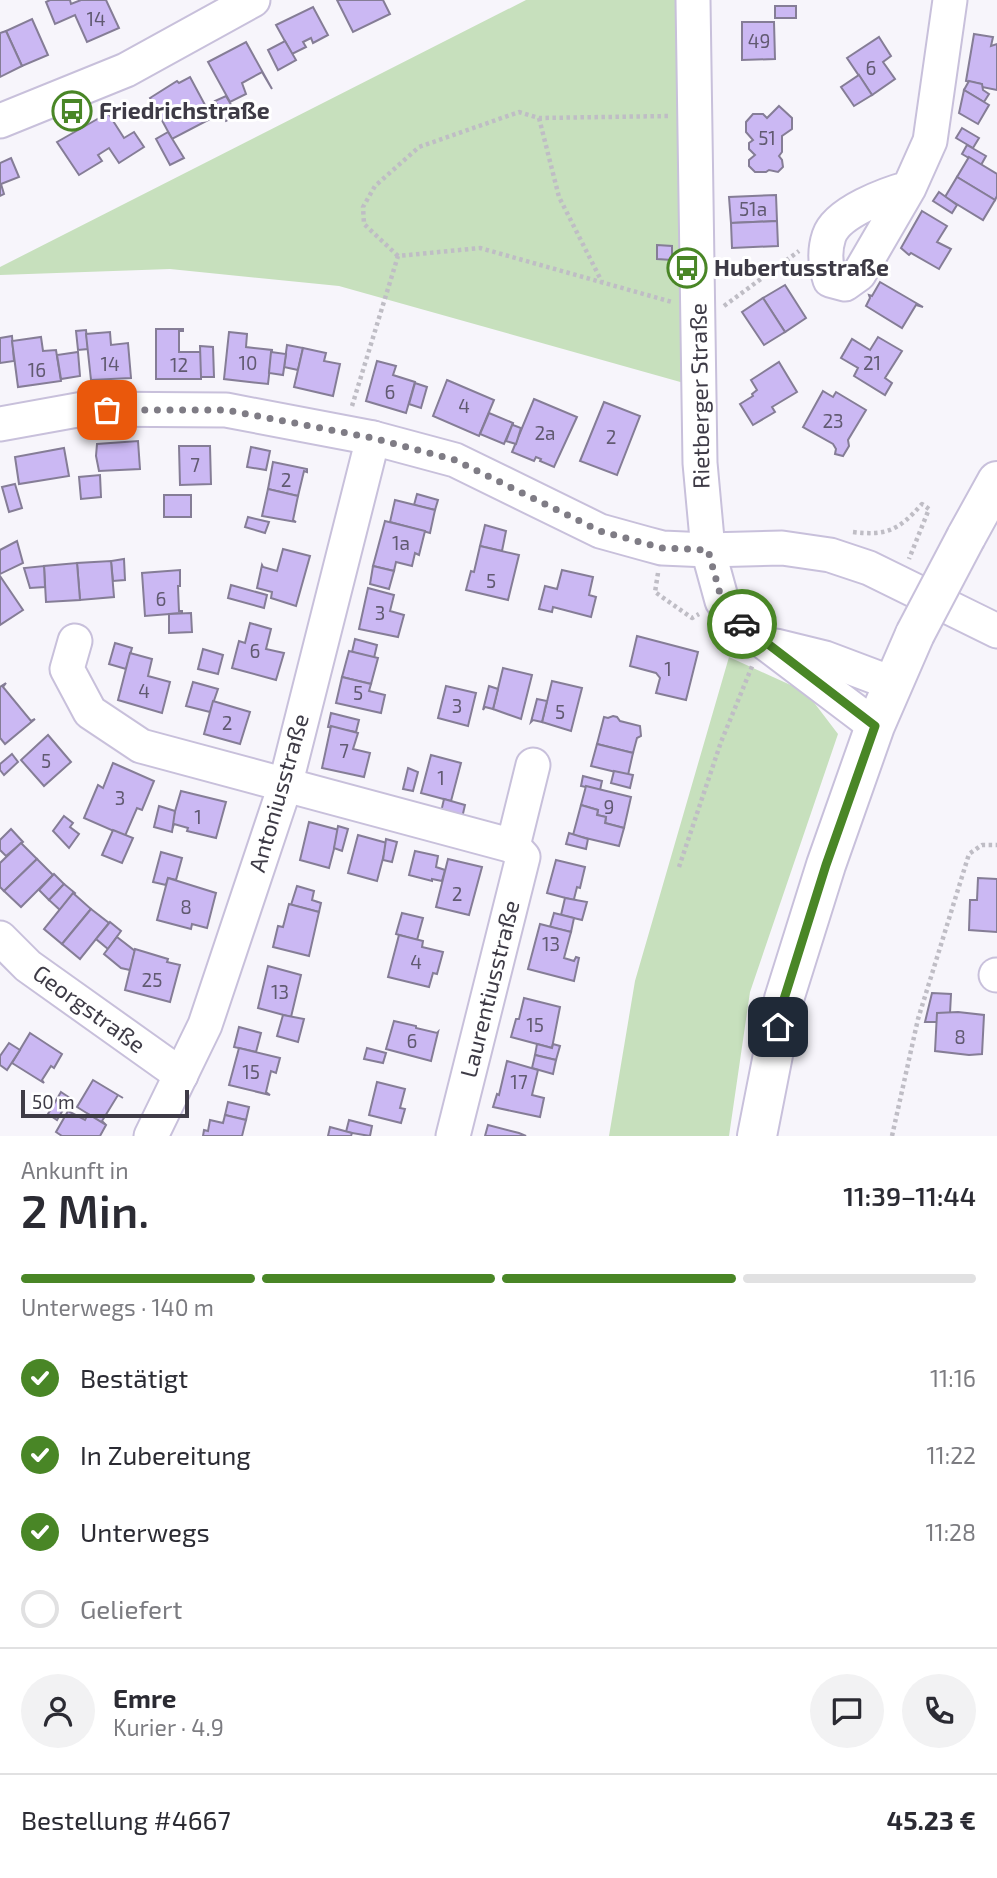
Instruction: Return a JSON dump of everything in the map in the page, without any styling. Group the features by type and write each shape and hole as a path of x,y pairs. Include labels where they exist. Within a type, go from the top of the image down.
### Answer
{"main road":[{"path":"757,1136 784,999 826,865 875,726 915,634 997,481"}],"street":[{"path":"0,121 126,70 253,0"},
{"name":"Rietberger Straße","path":"693,0 700,463 708,550 722,601 744,627 875,726"},
{"path":"909,188 878,197 844,219 829,233 825,263 830,280 845,284 859,274 909,188 930,141 950,0"},
{"path":"0,424 83,409 226,410 359,435 455,460 600,531 662,548 782,548 830,555 869,568 997,631"},
{"name":"Antoniusstraße","path":"151,1136 205,1025 285,786 359,435"},
{"path":"75,641 67,669 90,712 141,746 513,846"},
{"name":"Rietberger Straße","path":"766,642 825,658 894,684"},
{"name":"Laurentiusstraße","path":"453,1136 523,857 513,846 533,765"},
{"name":"Georgstraße","path":"0,938 28,966 181,1075"}],"path":[{"path":"650,295 480,248 398,256 364,224 363,207 375,186 419,147 519,112 540,118 695,116"},
{"path":"540,118 559,197 602,282"},
{"path":"698,310 719,309 821,235 829,233"},
{"path":"359,435 398,256"},
{"path":"848,531 875,534 897,528 922,504 929,509 906,566"},
{"path":"875,534 881,540"},
{"path":"679,867 721,742 749,671 766,642"},
{"path":"892,1136 918,1019 969,854 982,845 997,845"}],"green space":[{"path":"526,0 682,0 691,385 339,286 170,269 0,275 0,267"},
{"path":"729,657 806,692 838,734 750,992 729,1136 609,1136 635,981"}],"building":[{"path":"70,0 71,4 81,0 106,0 119,28 87,42 75,15 55,24 46,2"},
{"path":"337,0 383,0 390,14 353,32"},
{"path":"775,6 796,6 796,18 775,18"},
{"path":"313,7 328,35 313,43 311,38 303,42 306,47 292,54 276,25"},
{"path":"32,19 48,55 22,66 6,31"},
{"path":"742,22 774,22 775,59 742,60"},
{"path":"6,31 22,66 0,77 0,33"},
{"path":"974,34 993,37 991,46 997,44 997,90 966,81"},
{"path":"879,37 891,56 883,62 895,79 872,95 847,58"},
{"path":"285,41 296,60 278,70 268,50"},
{"path":"246,42 272,89 262,72 242,83 246,94 230,102 208,62"},
{"path":"859,75 872,95 854,106 841,87"},
{"path":"190,77 212,118 172,139 150,98 177,81 179,83"},
{"path":"969,81 982,84 983,90 989,94 984,102 964,90"},
{"path":"964,90 989,105 978,124 959,113"},
{"path":"226,96 237,115 226,121 215,101"},
{"path":"779,106 792,118 792,129 782,136 782,152 779,156 783,167 778,172 755,172 749,166 749,160 755,155 749,149 749,143 753,140 746,132 746,122 753,114 763,114 767,118"},
{"path":"108,113 124,138 134,132 144,147 119,163 109,148 98,155 102,161 79,175 57,142"},
{"path":"962,128 979,138 973,148 956,138"},
{"path":"168,132 184,158 170,165 156,139"},
{"path":"967,145 986,156 981,165 962,154"},
{"path":"969,157 997,174 995,200 957,177"},
{"path":"11,158 19,177 1,184 4,194 0,196 0,163"},
{"path":"957,177 995,200 983,220 945,197"},
{"path":"939,192 957,205 952,213 933,201"},
{"path":"776,195 777,221 731,223 729,197"},
{"path":"922,211 947,226 937,242 951,249 939,269 911,253 909,255 901,248"},
{"path":"777,221 778,246 732,248 731,223"},
{"path":"657,245 672,246 672,260 657,259"},
{"path":"880,282 923,307 916,305 902,328 866,306 869,295 872,296"},
{"path":"785,285 806,318 785,332 763,298"},
{"path":"763,298 785,332 764,345 742,312"},
{"path":"156,329 183,329 179,331 179,352 201,352 201,379 156,379"},
{"path":"86,330 88,349 78,350 76,331"},
{"path":"110,332 111,345 128,343 131,378 91,380 86,334"},
{"path":"229,332 247,334 246,347 272,350 268,384 224,379"},
{"path":"12,336 14,361 0,363 0,338"},
{"path":"41,337 43,351 56,350 61,381 18,387 12,341"},
{"path":"878,337 902,351 885,378 892,383 885,395 854,376 858,368 841,358 852,339 870,350"},
{"path":"287,345 303,348 298,370 284,367"},
{"path":"200,346 213,347 214,377 201,377"},
{"path":"303,348 326,353 324,361 340,364 333,396 294,387"},
{"path":"78,352 80,376 61,379 57,355"},
{"path":"271,352 286,354 283,375 269,373"},
{"path":"377,361 396,366 393,375 415,382 406,413 366,401"},
{"path":"779,362 797,392 772,407 775,412 753,425 740,404 757,390 751,380"},
{"path":"447,380 494,400 479,436 433,416"},
{"path":"415,383 427,387 421,408 409,404"},
{"path":"823,391 833,397 836,392 866,410 848,440 849,446 843,456 835,454 833,444 803,427"},
{"path":"534,399 577,417 554,467 536,457 534,461 512,452"},
{"path":"604,402 640,416 617,475 580,461"},
{"path":"489,413 513,423 504,444 480,434"},
{"path":"513,423 521,428 516,444 506,441"},
{"path":"138,441 140,469 99,471 97,444"},
{"path":"179,446 210,446 211,484 180,485"},
{"path":"251,447 270,451 266,470 247,467"},
{"path":"64,448 69,476 19,484 15,457"},
{"path":"273,462 307,469 307,472 304,471 298,496 268,489"},
{"path":"100,475 101,497 81,499 79,477"},
{"path":"15,484 22,508 9,512 2,487"},
{"path":"268,489 298,496 293,520 296,522 262,516"},
{"path":"417,494 438,500 435,510 414,505"},
{"path":"164,495 191,495 191,517 164,517"},
{"path":"395,500 435,510 430,533 390,522"},
{"path":"248,517 269,522 265,533 245,527"},
{"path":"385,521 425,531 419,555 415,553 412,566 396,562 394,571 373,566"},
{"path":"485,525 506,531 502,551 480,546"},
{"path":"17,541 23,563 0,574 0,550"},
{"path":"480,546 519,555 508,600 466,590 471,571 474,572"},
{"path":"283,549 310,556 296,606 271,598 272,592 257,588 262,565 277,571"},
{"path":"124,559 125,580 113,581 111,561"},
{"path":"111,561 114,597 80,600 77,563"},
{"path":"77,563 80,600 46,602 44,566"},
{"path":"44,566 45,587 30,588 24,568"},
{"path":"373,566 394,571 389,589 370,584"},
{"path":"180,570 179,611 182,613 145,616 142,573"},
{"path":"562,570 593,577 589,595 596,597 591,617 553,607 552,612 539,609 545,586 557,589"},
{"path":"0,576 23,610 0,625"},
{"path":"231,585 267,595 264,608 228,598"},
{"path":"368,588 394,595 390,611 404,615 398,637 359,629"},
{"path":"191,613 192,632 169,633 169,614"},
{"path":"250,623 271,629 266,649 284,653 276,680 232,668 239,641 245,643"},
{"path":"637,636 698,652 686,700 656,693 660,678 656,673 630,666"},
{"path":"355,639 377,645 374,658 352,652"},
{"path":"115,643 132,648 126,669 109,664"},
{"path":"203,649 223,655 218,674 198,669"},
{"path":"349,651 378,658 371,684 342,677"},
{"path":"130,653 152,659 148,676 170,682 162,713 118,700"},
{"path":"503,668 532,675 521,719 493,709"},
{"path":"342,677 371,684 369,691 385,695 381,713 336,703"},
{"path":"552,681 582,688 571,731 542,722"},
{"path":"193,682 218,689 210,712 186,706"},
{"path":"6,683 3,687 31,721 35,719 5,744 0,738 0,687"},
{"path":"446,686 476,693 468,726 438,718"},
{"path":"489,686 498,689 493,709 485,707 483,710"},
{"path":"537,699 547,701 542,722 531,722"},
{"path":"213,701 250,712 240,744 204,734"},
{"path":"331,713 359,720 356,732 328,727"},
{"path":"613,716 620,721 640,726 641,736 637,738 633,753 597,744 604,717"},
{"path":"331,726 358,733 353,749 370,753 364,777 322,768"},
{"path":"48,735 71,762 44,786 21,760"},
{"path":"597,744 633,753 628,775 591,766"},
{"path":"12,754 18,762 4,775 0,764"},
{"path":"431,755 461,763 451,801 421,793"},
{"path":"113,763 154,781 142,810 137,808 125,836 84,818 98,785 103,788"},
{"path":"408,768 418,772 413,791 403,789"},
{"path":"614,771 633,775 630,788 611,783"},
{"path":"583,776 602,781 600,790 581,786"},
{"path":"586,786 631,797 624,828 605,823 606,817 597,815 598,810 581,805"},
{"path":"181,791 226,802 216,838 171,825"},
{"path":"444,799 465,805 462,818 441,812"},
{"path":"581,805 598,810 597,815 606,817 605,823 624,828 619,846 573,835"},
{"path":"159,806 175,811 172,832 154,827"},
{"path":"64,816 73,823 70,827 79,834 69,848 53,831"},
{"path":"309,822 339,830 329,868 300,860"},
{"path":"338,826 348,829 342,851 334,848"},
{"path":"11,829 23,842 6,856 0,850 0,840"},
{"path":"113,830 133,838 122,863 102,855"},
{"path":"569,833 588,839 586,849 566,844"},
{"path":"358,835 387,843 377,881 348,873"},
{"path":"386,839 397,842 392,862 383,860"},
{"path":"21,843 37,859 4,891 0,887 0,863"},
{"path":"415,851 438,856 436,867 445,870 442,881 409,875"},
{"path":"161,852 182,858 176,880 168,878 166,885 153,882"},
{"path":"37,859 53,875 21,907 4,891"},
{"path":"448,859 482,867 469,915 436,907"},
{"path":"556,860 585,867 574,899 577,901 547,893"},
{"path":"54,874 64,884 49,900 39,890"},
{"path":"168,878 216,893 207,928 192,924 191,929 157,920"},
{"path":"978,878 997,879 997,932 969,930 970,900 977,900"},
{"path":"64,884 75,893 60,910 49,900"},
{"path":"297,886 314,891 312,900 321,903 319,912 291,905"},
{"path":"73,893 91,909 62,944 44,929"},
{"path":"565,898 587,902 582,920 561,915"},
{"path":"289,904 319,912 309,956 273,947 278,926 283,927"},
{"path":"91,909 109,923 80,959 62,944"},
{"path":"402,913 423,918 417,940 396,934"},
{"path":"554,913 574,918 571,932 550,927"},
{"path":"110,922 121,931 108,949 96,939"},
{"path":"540,924 571,932 564,958 574,961 576,957 579,958 574,981 528,969"},
{"path":"399,935 423,941 422,947 443,952 437,974 433,973 429,987 388,977"},
{"path":"117,937 135,951 130,970 121,968 104,954"},
{"path":"135,949 180,965 170,1002 125,990"},
{"path":"268,966 301,975 291,1017 258,1008"},
{"path":"932,993 951,994 950,1013 937,1013 937,1022 925,1022"},
{"path":"524,998 560,1007 552,1048 511,1037"},
{"path":"937,1013 984,1015 982,1054 935,1051"},
{"path":"283,1015 304,1019 298,1042 277,1036"},
{"path":"394,1021 438,1032 431,1061 386,1049"},
{"path":"239,1027 261,1033 256,1052 234,1047"},
{"path":"30,1033 62,1054 54,1068 51,1066 42,1080 44,1083 12,1063"},
{"path":"9,1043 20,1050 7,1070 0,1065 0,1056"},
{"path":"537,1044 552,1048 553,1044 560,1046 556,1060 535,1055"},
{"path":"239,1048 280,1058 276,1073 271,1071 266,1092 270,1095 229,1085"},
{"path":"367,1048 386,1053 383,1063 364,1059"},
{"path":"535,1055 556,1060 553,1074 532,1068"},
{"path":"507,1061 538,1070 532,1095 544,1098 540,1117 493,1107 497,1094 499,1095"},
{"path":"93,1080 118,1095 102,1121 106,1125 77,1107"},
{"path":"377,1082 405,1089 400,1108 405,1109 401,1123 369,1115"},
{"path":"61,1092 70,1098 57,1120 48,1114"},
{"path":"228,1102 249,1107 246,1120 225,1115"},
{"path":"68,1111 85,1120 88,1114 106,1125 100,1136 62,1136 56,1132"},
{"path":"225,1115 246,1120 242,1136 203,1136 204,1130 208,1131 210,1120 223,1123"},
{"path":"349,1120 372,1126 370,1136 346,1132"},
{"path":"488,1125 519,1133 526,1136 485,1136"},
{"path":"330,1127 352,1133 351,1136 328,1136"}],"way so far":[{"path":"107,410 226,410 373,438 455,460 600,531 662,548 708,550 722,601 742,624"}],"place":[{"name":"Friedrichstraße","path":"72,111"},
{"name":"Hubertusstraße","path":"687,268"}],"route":[{"path":"742,624 875,726 826,865 784,999 778,1027"}]}
